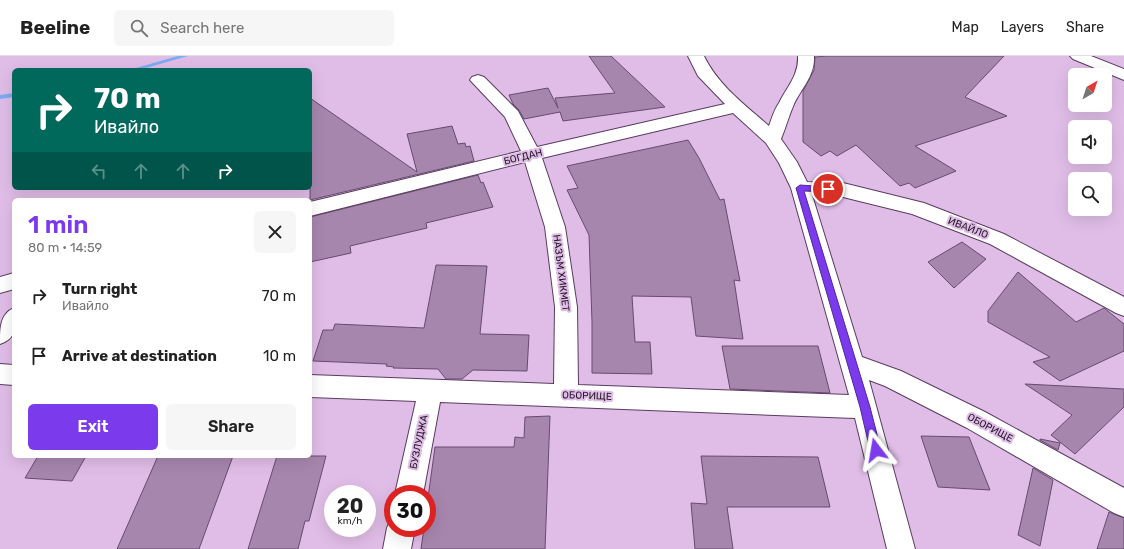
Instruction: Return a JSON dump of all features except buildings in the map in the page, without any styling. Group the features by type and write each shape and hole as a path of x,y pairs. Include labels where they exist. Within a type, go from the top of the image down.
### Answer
{"street":[{"path":"696,56 704,73 736,107 748,115 772,139 788,162 800,188 865,407 900,549"},
{"path":"772,139 787,103 800,83 807,61 806,56"},
{"path":"1078,56 1124,74"},
{"name":"НАЗЪМ ХИКМЕТ","path":"478,80 512,115 532,154 555,227 566,307 566,395"},
{"name":"БОГДАН","path":"312,209 532,154 736,107"},
{"name":"ИВАЙЛО","path":"800,188 843,190 917,208 997,239 1124,307"},
{"path":"0,284 12,282"},
{"path":"0,335 12,320"},
{"name":"ОБОРИЩЕ","path":"851,364 893,378 976,420 1124,503"},
{"path":"0,374 12,375"},
{"name":"ОБОРИЩЕ","path":"312,386 865,407"},
{"name":"БУЗЛУДЖА","path":"411,485 430,391"},
{"path":"397,549 399,537"}],"waterway":[{"path":"140,68 185,56"},
{"path":"0,97 12,95"}],"route":[{"path":"828,189 800,188 865,407 876,450"}]}
